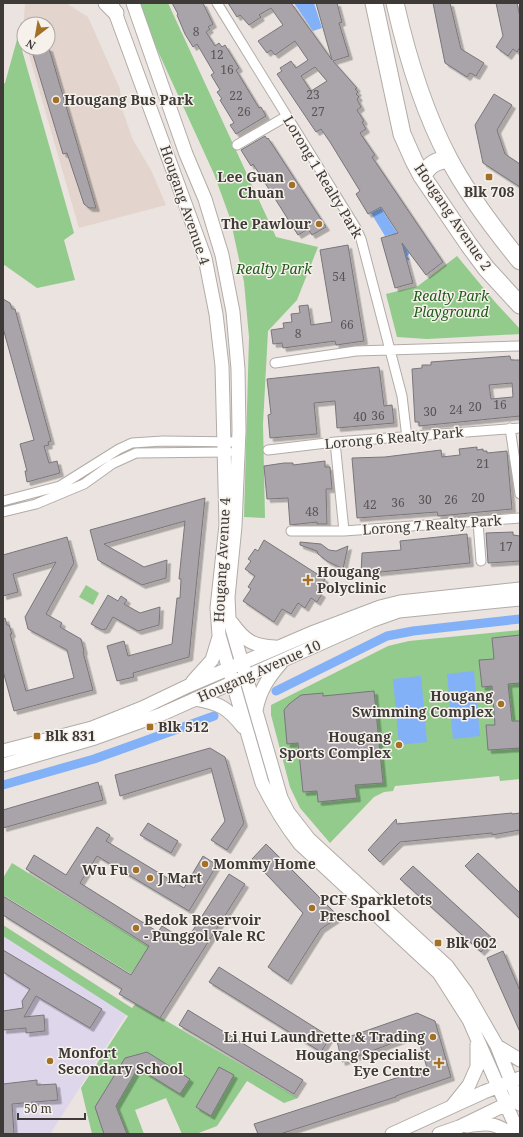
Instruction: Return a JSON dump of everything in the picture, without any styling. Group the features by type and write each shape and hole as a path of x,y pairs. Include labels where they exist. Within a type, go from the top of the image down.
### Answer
{"highway":[{"name":"Hougang Avenue 2","path":"374,3 402,134 422,176 486,268 520,305"},
{"name":"Hougang Avenue 2","path":"395,3 416,80 434,128 449,159 482,212 520,261"},
{"path":"422,176 428,166 434,161 449,159"}],"street":[{"name":"Hougang Avenue 4","path":"133,3 186,154 205,199 222,255 233,312 238,368 239,447 235,526 228,597 235,666 233,683 262,783 271,803 288,830 300,844 447,966 466,992 516,1080 519,1134"},
{"name":"Lorong 1 Realty Park","path":"217,3 359,233 402,396 407,438"},
{"name":"Hougang Avenue 4","path":"111,6 205,258 216,314 222,366 226,525 217,608 220,635 235,666 246,677 281,798 288,812 309,839 439,973 465,1014 498,1086 516,1101"},
{"path":"237,145 286,116"},
{"path":"275,363 356,351 520,346"},
{"path":"510,428 520,494"},
{"name":"Lorong 6 Realty Park","path":"268,450 335,442 407,438 520,428"},
{"path":"3,501 60,486 119,449 132,443 163,441 223,447"},
{"name":"Lorong 7 Realty Park","path":"335,442 344,531"},
{"path":"3,512 36,504 84,484 112,464 136,453 239,447"},
{"name":"Lorong 7 Realty Park","path":"291,531 344,531 520,518"},
{"path":"478,522 481,561"},
{"name":"Hougang Avenue 10","path":"3,751 92,728 142,708 188,686 278,647 372,609 400,602 520,589"},
{"name":"Hougang Avenue 10","path":"3,765 95,738 162,714 370,621 399,611 520,599"},
{"path":"229,618 247,640 263,646 278,647"},
{"path":"188,686 212,660 220,635"},
{"path":"256,712 260,693 270,676 284,660"},
{"path":"195,699 218,704 232,713 246,730"},
{"path":"450,1108 469,1085 477,1067 477,1038"},
{"path":"497,1046 520,1060"},
{"path":"392,1134 498,1086 516,1080"},
{"path":"439,1134 459,1127 516,1101"},
{"path":"459,1127 490,1124 500,1126 510,1134"}],"shaded area":[{"name":"Hougang Bus Park","path":"66,3 88,17 120,89 122,109 133,140 151,170 166,205 79,228 29,56 56,56 56,16 24,16 25,4"},
{"name":"Monfort Secondary School","path":"3,936 127,1014 50,1134 3,1134"}],"green space":[{"name":"Realty Park","path":"136,3 168,3 276,237 318,247 297,300 268,331 263,424 265,518 244,517 249,337 244,282 230,218 214,174"},
{"path":"16,43 16,56 24,56 74,233 64,240 75,280 37,288 3,264 3,84 5,83"},
{"name":"Realty Park Playground","path":"457,256 495,302 520,329 520,334 427,339 397,337 386,294 418,286"},
{"path":"86,585 99,593 93,605 79,597"},
{"name":"Hougang Sports Complex","path":"520,630 520,779 500,781 499,776 395,786 393,791 384,792 374,797 330,843 300,808 290,787 271,715 271,705 388,646 409,641"},
{"path":"12,863 149,947 131,974 3,895 3,878"},
{"path":"3,925 132,1008 136,1003 298,1098 284,1103 247,1081 217,1126 196,1134 182,1134 166,1098 135,1110 144,1134 92,1134 81,1088 128,1016 3,936"}],"water":[{"path":"294,3 314,3 322,28 313,31"},
{"path":"381,208 410,253 407,256 410,260 403,261 394,234 385,236 371,213"},
{"path":"474,671 480,736 453,739 447,674"},
{"path":"421,676 427,742 399,745 393,679"}],"building":[{"path":"172,3 203,3 213,24 208,27 210,29 206,32 215,46 219,43 222,47 225,45 239,68 236,70 259,108 261,107 266,116 236,134 230,125 234,123 220,100 222,99 217,92 220,90 211,75 214,73 197,44 193,47 185,34 177,15 178,14"},
{"path":"228,3 291,3 332,60 316,3 337,3 342,22 339,23 349,56 333,61 357,88 355,89 358,92 356,94 359,97 357,99 361,107 357,110 364,121 362,122 366,129 360,133 375,155 372,157 443,262 426,275 402,243 413,283 395,288 381,238 398,233 381,207 368,214 356,194 360,191 330,142 321,129 316,132 277,74 282,71 280,68 291,61 296,68 308,60 295,41 275,55 271,50 267,53 258,41 283,25 271,8 259,15 261,17 249,25 240,15 237,17","holes":["315,67 327,81 311,91 301,76"]},
{"path":"433,3 450,3 461,49 484,63 476,76 470,73 467,77 445,63"},
{"path":"496,3 517,3 520,17 520,47 517,52 513,49 508,56 496,47 503,36"},
{"name":"Hougang Bus Park","path":"33,56 51,56 96,208 89,208 84,204 67,153 63,154"},
{"path":"494,94 512,105 497,130 505,154 520,164 520,187 483,163 475,125"},
{"path":"265,136 267,139 268,138 326,227 312,235 308,229 298,235 253,164 251,166 241,150"},
{"path":"348,245 364,341 336,345 335,341 283,348 282,343 273,344 271,330 284,328 283,323 292,322 291,314 300,313 299,306 308,305 311,325 332,322 320,250"},
{"path":"3,299 10,303 12,309 15,309 51,441 48,442 49,445 44,446 49,463 57,461 60,473 27,482 25,471 27,471 20,444 34,440 3,328"},
{"path":"510,356 511,360 520,360 520,416 419,426 419,422 415,422 412,369 422,368 422,365 431,365 431,362","holes":["512,383 513,397 491,399 489,385"]},
{"path":"379,367 384,406 392,405 394,423 337,428 335,401 314,403 317,434 270,438 268,415 271,414 267,379"},
{"path":"477,447 477,450 483,449 483,451 487,451 487,453 507,451 512,509 438,516 437,512 357,518 352,458 385,457 441,450 442,457 460,455 459,449"},
{"path":"325,461 325,467 330,467 332,489 326,489 327,524 317,524 317,522 290,525 288,498 267,499 264,466 284,463 293,463 293,465"},
{"path":"205,498 189,657 133,673 134,677 117,681 107,646 124,641 128,656 172,644 177,598 180,598 181,579 179,579 185,521 104,544 144,567 167,560 166,578 142,585 98,560 90,530"},
{"path":"513,532 513,535 520,536 520,561 488,563 486,533"},
{"path":"467,534 470,563 361,574 362,553 401,550 400,541"},
{"path":"67,537 74,563 46,614 62,623 60,627 81,639 93,690 14,711 3,671 3,619 5,618 12,634 10,634 26,691 74,678 67,650 28,629 25,617 56,562 13,574 18,592 3,596 3,555"},
{"name":"Hougang Polyclinic","path":"264,540 325,579 318,591 322,594 317,602 311,598 305,608 298,603 291,614 282,609 274,622 243,601 251,589 248,587 255,576 245,569 251,561 248,559 255,549 258,551"},
{"path":"300,542 321,544 329,550 336,551 348,546 343,569 327,561 318,554 317,551 300,545"},
{"path":"108,595 118,601 121,596 127,600 124,604 140,613 160,607 159,625 138,631 113,617 106,629 102,630 91,624"},
{"name":"Hougang Swimming Complex","path":"520,635 520,683 508,684 512,721 520,721 520,748 488,750 486,725 495,725 492,686 482,687 479,660 494,659 492,638"},
{"path":"374,691 383,783 355,785 357,798 318,802 317,791 303,792 298,743 287,744 284,710 301,695 323,693 323,696"},
{"path":"210,748 225,757 244,823 227,850 211,840 225,821 211,768 120,796 115,775"},
{"path":"98,782 103,800 3,828 3,810"},
{"path":"520,813 520,830 492,835 492,833 400,842 380,862 368,850 396,819 397,824"},
{"path":"148,823 178,841 171,853 140,835"},
{"path":"97,827 110,835 106,841 184,888 203,856 217,865 189,911 97,856 80,883 158,932 162,926 186,941 229,874 245,884 160,1018 119,994 122,989 3,915 3,896 131,975 149,946 26,869 34,855 66,875"},
{"path":"266,844 339,917 321,929 288,981 268,967 303,913 252,859"},
{"path":"478,853 520,893 520,919 465,866"},
{"path":"413,866 493,939 481,952 400,879"},
{"path":"3,950 102,1009 90,1028 36,996 24,1017 44,1015 45,1031 26,1033 26,1028 3,1030 3,1011 23,1008 22,1001 30,989 3,972"},
{"path":"503,951 520,991 520,1032 487,958"},
{"path":"219,967 330,1037 321,1052 209,982"},
{"path":"188,1010 303,1080 294,1094 179,1025"},
{"path":"417,1013 435,1021 451,1077 396,1097 280,1134 258,1134 254,1124 427,1068 417,1034 342,1062 337,1041"},
{"path":"147,1052 190,1079 180,1094 138,1068 116,1106 127,1134 104,1134 95,1107 125,1058"},
{"path":"219,1067 234,1075 211,1116 196,1107"},
{"path":"37,1080 37,1085 56,1084 58,1100 12,1104 14,1134 3,1134 3,1084"}],"waterway":[{"path":"276,691 387,636 413,631 520,619"},
{"path":"3,785 94,759 214,716"}],"place":[{"name":"Hougang Bus Park","path":"56,100"},
{"name":"Blk 708","path":"489,177"},
{"name":"Lee Guan Chuan","path":"292,185"},
{"name":"The Pawlour","path":"319,224"},
{"name":"Hougang Polyclinic","path":"308,580"},
{"name":"Hougang Swimming Complex","path":"501,704"},
{"name":"Blk 512","path":"150,727"},
{"name":"Blk 831","path":"37,736"},
{"name":"Hougang Sports Complex","path":"399,745"},
{"name":"Mommy Home","path":"205,864"},
{"name":"Wu Fu","path":"136,870"},
{"name":"J Mart","path":"150,878"},
{"name":"PCF Sparkletots Preschool","path":"312,908"},
{"name":"Bedok Reservoir - Punggol Vale RC","path":"136,928"},
{"name":"Blk 602","path":"438,943"},
{"name":"Li Hui Laundrette & Trading","path":"433,1037"},
{"name":"Monfort Secondary School","path":"50,1061"},
{"name":"Hougang Specialist Eye Centre","path":"439,1063"}]}
